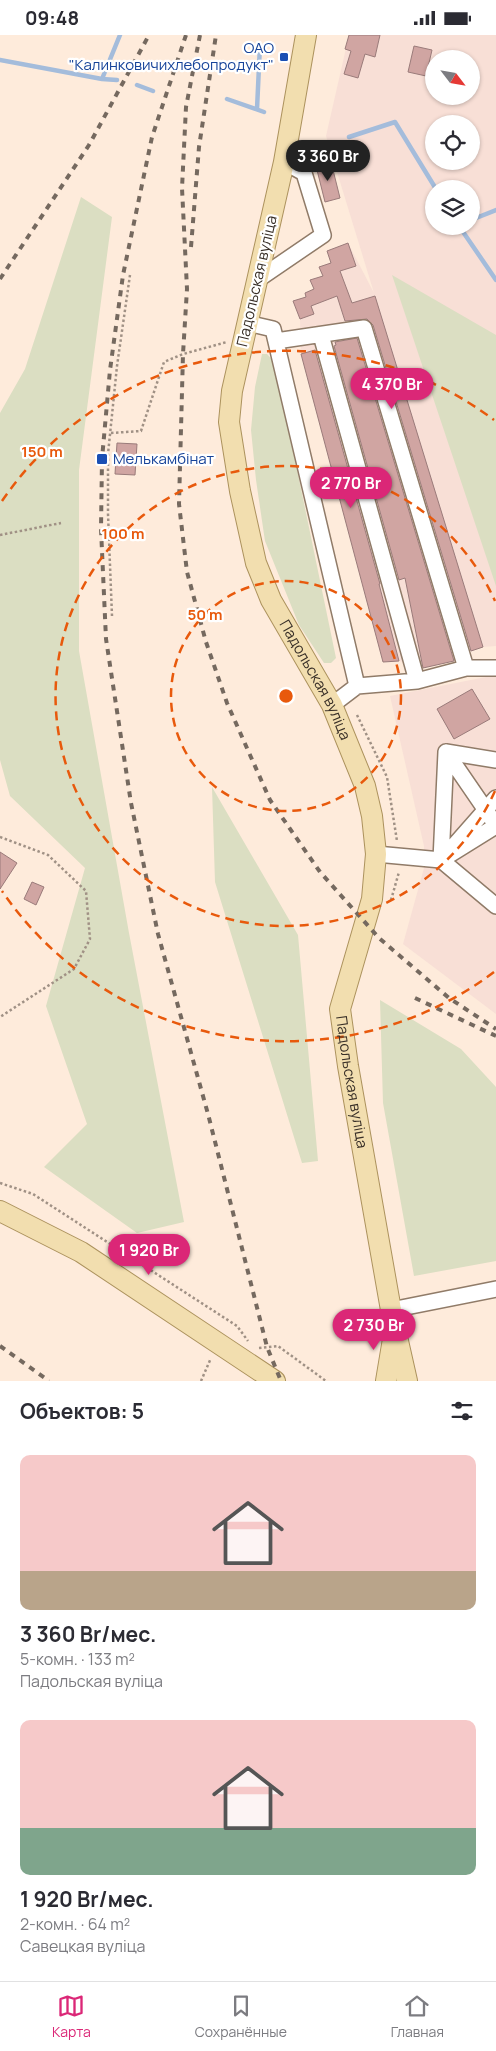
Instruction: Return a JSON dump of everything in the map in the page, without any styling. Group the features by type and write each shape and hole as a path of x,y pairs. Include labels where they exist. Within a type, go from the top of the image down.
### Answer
{"main road":[{"name":"Падольская вуліца","path":"306,35 284,162 232,391 229,423 240,491 256,563 271,600 345,695 372,816 376,853 372,899 340,1009 393,1320 407,1381"},
{"path":"0,1211 81,1252 275,1381"},
{"name":"Падольская вуліца","path":"388,1375 393,1320"}],"lane":[{"path":"257,280 323,235 304,173 284,162"},
{"path":"276,341 364,328 466,668"},
{"path":"246,330 274,329 345,695 417,681 466,668 496,668"},
{"path":"321,335 417,681"},
{"path":"441,860 446,751"},
{"path":"441,860 496,826 491,804 446,751"},
{"path":"446,751 496,760"},
{"path":"441,860 491,804"},
{"path":"376,853 441,860 496,905"},
{"path":"393,1320 496,1289"}],"path":[{"path":"112,616 108,455 117,366 130,275"},
{"path":"111,433 141,431 164,362 246,330"},
{"path":"0,535 61,523"},
{"path":"345,695 387,777 396,827 400,871 389,905"},
{"path":"0,837 48,855 86,891 90,939 74,969 0,1017"},
{"path":"0,1183 33,1194 238,1326 248,1341"},
{"path":"201,1381 218,1343"},
{"path":"254,1349 278,1346 326,1381"}],"shaded area":[{"path":"349,35 496,35 496,646 483,647 470,651 455,661 423,668 399,661 383,662 301,354 300,319 293,301 306,297 305,293 314,289 310,280 322,276 319,267 331,262 327,251 348,243 374,293 326,136"},
{"path":"496,675 496,1014 403,944 424,868 424,846 390,696"}],"green space":[{"path":"81,197 112,217 79,470 79,651 129,933 184,1222 137,1233 44,1167 87,1124 46,1006 85,868 10,796 0,760 0,413 25,369"},
{"path":"392,275 496,335 496,586"},
{"path":"262,354 267,354 275,363 336,658 331,663 324,663 299,625 265,541 251,430 255,387"},
{"path":"212,787 298,935 318,1161 302,1163 215,882"},
{"path":"380,1000 461,1049 496,1087 496,1261 414,1276 383,1103"}],"building":[{"path":"349,35 380,35 375,57 365,54 358,78 344,74 351,51 345,49"},
{"path":"414,46 432,50 425,50 425,76 408,72"},
{"path":"331,162 340,198 325,202 316,166"},
{"path":"348,243 356,266 340,271 352,303 375,296 483,647 471,651 373,325 367,319 345,321 337,296 311,306 314,314 300,319 293,301 306,297 305,293 314,289 310,280 323,276 319,267 331,263 327,251"},
{"path":"357,338 454,661 423,668 405,578 399,580 334,346 336,345 335,342"},
{"path":"315,350 380,584 399,661 383,662 301,354"},
{"path":"117,443 137,444 135,475 115,474"},
{"path":"472,689 490,719 454,739 437,709"},
{"path":"0,852 17,863 0,889"},
{"path":"32,882 44,887 36,905 24,899"}],"waterway":[{"path":"102,79 120,35"},
{"path":"257,109 260,45"},
{"path":"0,60 102,79 117,80"},
{"path":"137,85 153,91"},
{"path":"227,99 264,112"},
{"path":"349,137 395,122 430,180"},
{"path":"480,216 496,210"},
{"path":"465,235 496,280"}],"railway":[{"path":"0,279 89,145 149,35"},
{"path":"186,35 152,137 123,275 110,370 102,459 101,529 106,639 131,803 158,934 208,1114 267,1347 281,1381"},
{"path":"200,35 186,107 182,188 187,289 183,354 179,504 187,572 206,642 227,703 270,800 320,872 379,938 449,998 496,1029"},
{"path":"191,247 199,147 216,35"},
{"path":"415,998 496,1036"},
{"path":"0,1346 49,1381"}],"place":[{"name":"ОАО \"Калинковичихлебопродукт\"","path":"284,57"},
{"name":"Мелькамбінат","path":"102,459"}]}
